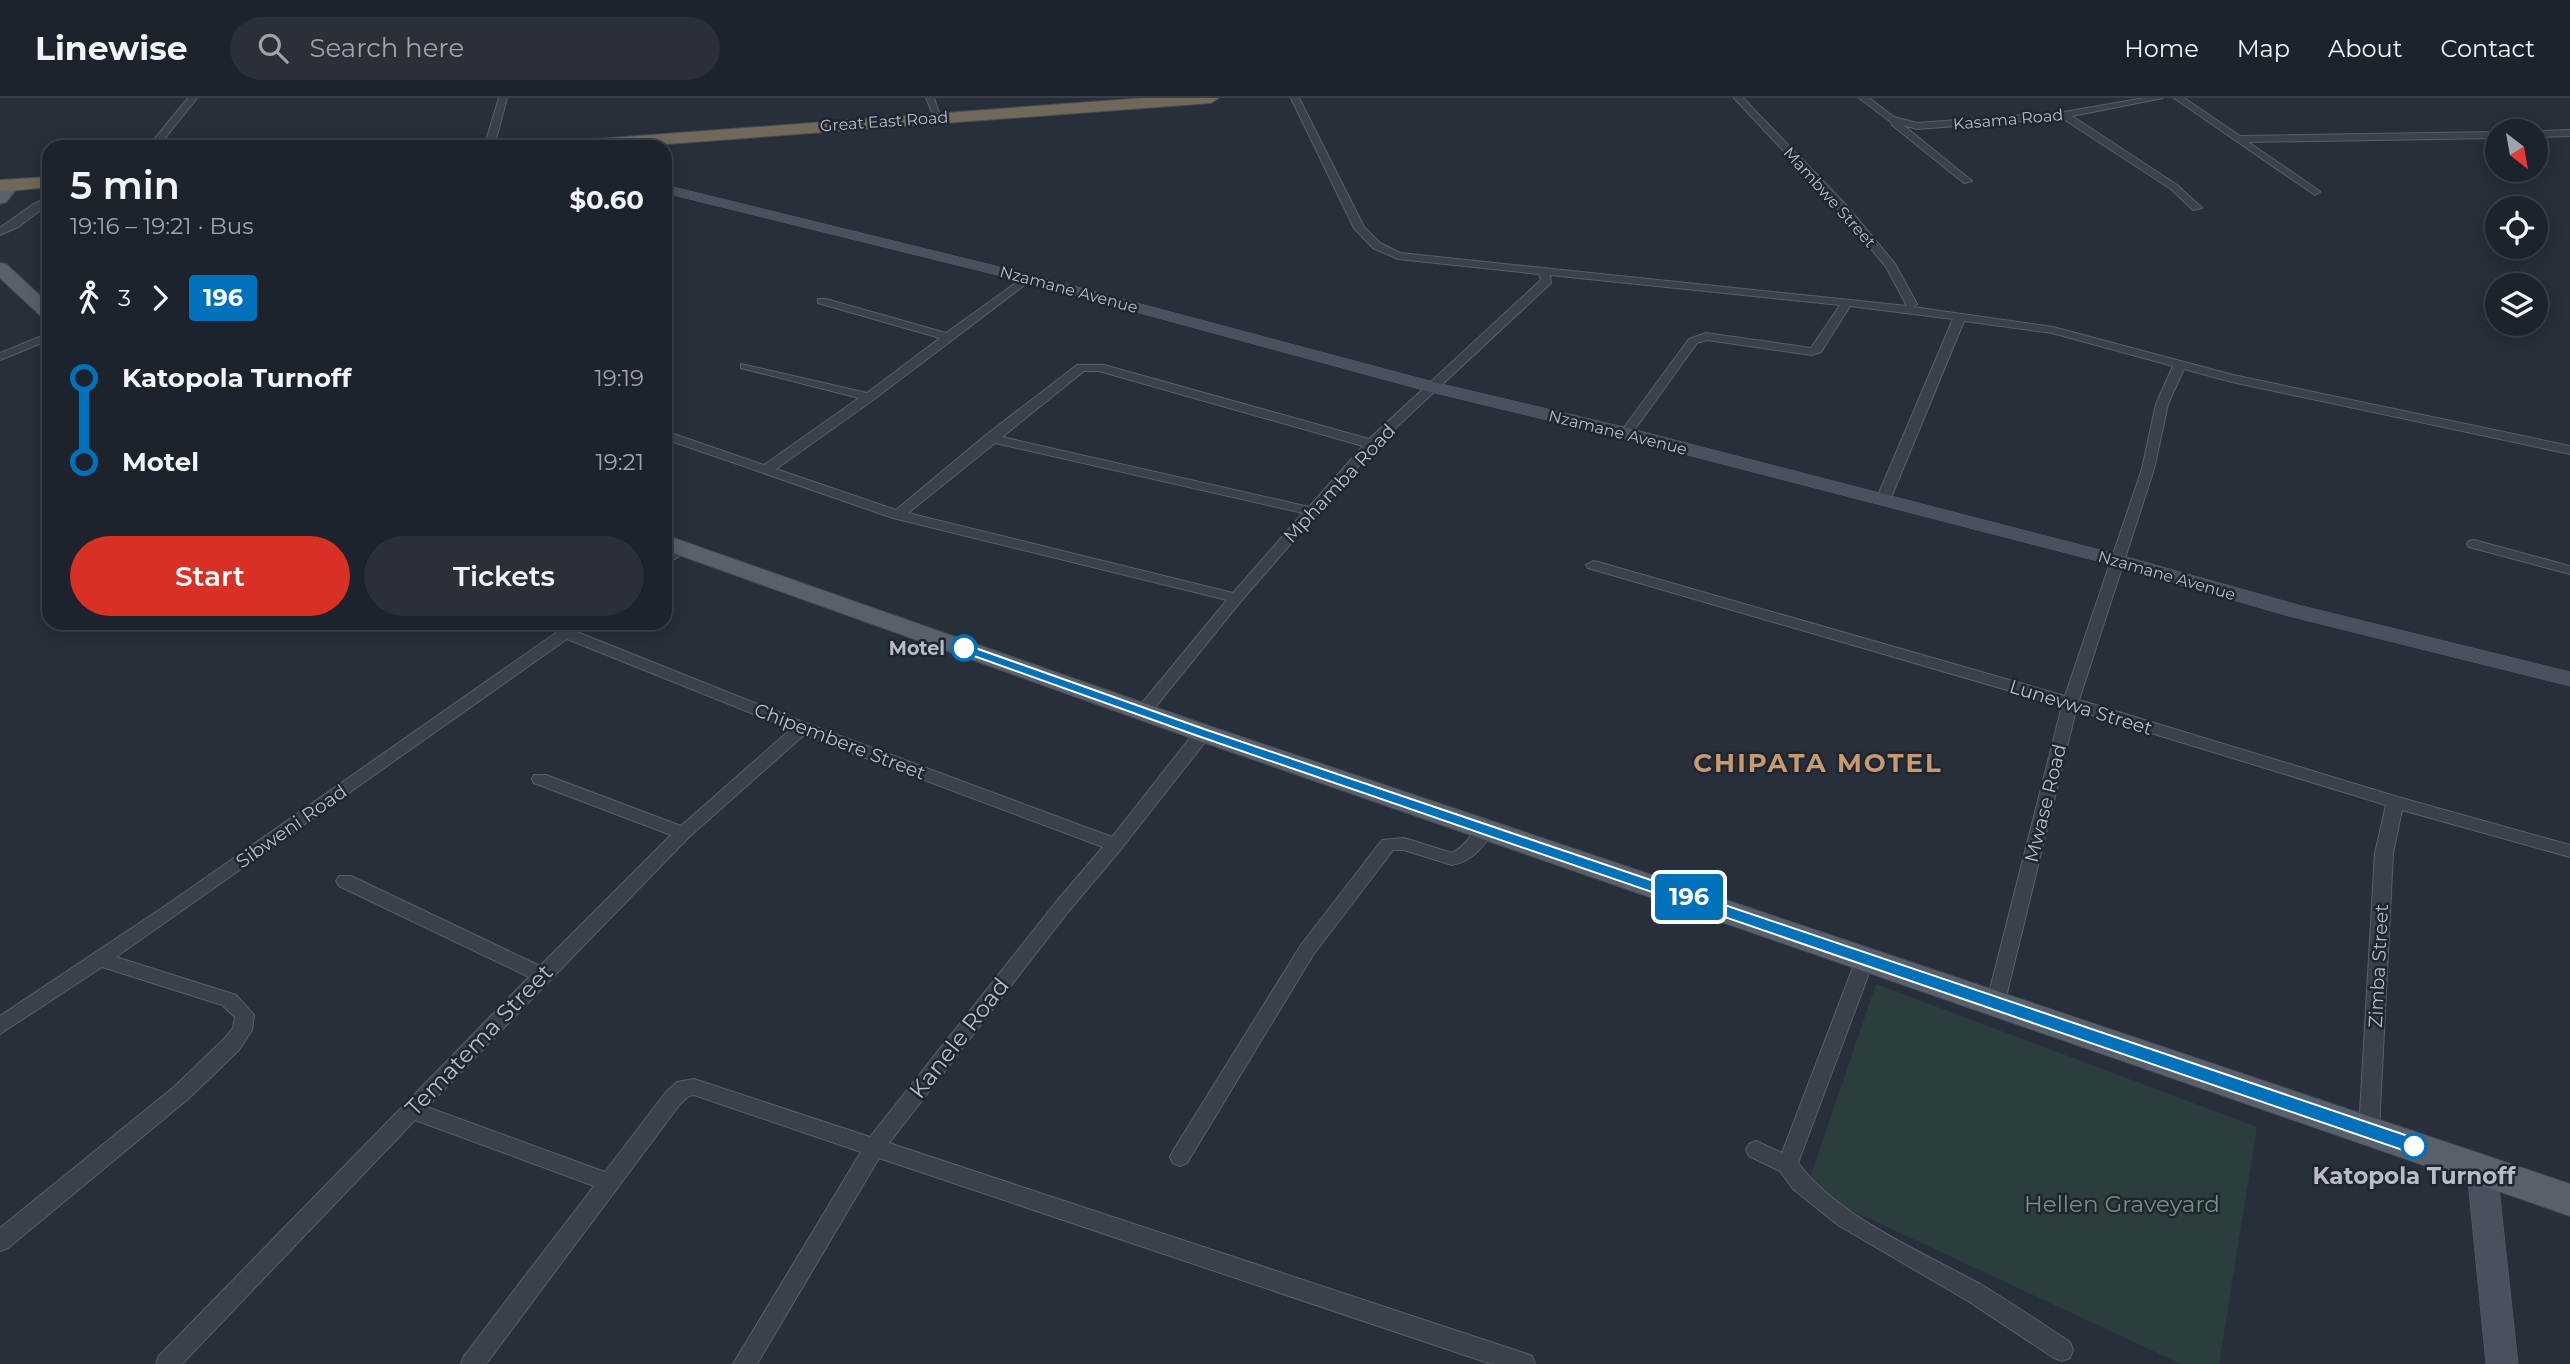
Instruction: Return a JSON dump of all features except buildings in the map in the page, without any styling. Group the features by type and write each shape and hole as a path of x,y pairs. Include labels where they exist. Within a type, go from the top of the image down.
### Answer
{"highway":[{"name":"Great East Road","path":"672,140 938,117 1212,98"},
{"path":"3,191 42,188"}],"main road":[{"path":"0,268 42,307"},
{"path":"672,551 1866,957 1995,1004 2570,1200"}],"street":[{"path":"159,140 193,98"},
{"path":"491,140 503,98"},
{"path":"930,98 938,117"},
{"path":"1295,98 1359,228 1370,242 1398,256 1847,302 2053,330 2341,403 2570,450"},
{"name":"Mambwe Street","path":"1738,98 1844,209 1891,266 1911,304"},
{"name":"Kasama Road","path":"1863,98 1891,119 1917,126 2064,115 2159,98"},
{"path":"2178,98 2315,192"},
{"path":"2064,115 2174,187 2197,208"},
{"path":"1891,119 1967,181"},
{"path":"2548,134 2570,133"},
{"path":"2241,139 2485,135"},
{"name":"Nzamane Avenue","path":"672,191 1027,278 1433,387 1626,433 2116,560 2292,610 2570,680"},
{"path":"0,232 16,226 42,196"},
{"name":"Mphamba Road","path":"1143,712 1236,598 1371,444 1548,281 1542,271"},
{"path":"764,471 869,397 1027,278"},
{"path":"822,302 947,337"},
{"path":"1626,433 1693,341 1698,338 1706,336 1812,352 1816,350 1847,302"},
{"path":"1884,500 1960,316"},
{"path":"0,357 42,339"},
{"name":"Mwase Road","path":"1995,1004 2070,703 2148,469 2162,404 2180,364"},
{"path":"745,366 869,397"},
{"path":"898,515 1081,367 1092,366 1371,444"},
{"path":"672,438 898,515 1236,598"},
{"path":"990,438 1311,511"},
{"path":"2474,544 2570,569"},
{"name":"Lunevwa Street","path":"1593,565 2070,703 2395,802 2570,850"},
{"name":"Sibweni Road","path":"0,1026 570,630"},
{"name":"Chipembere Street","path":"578,630 802,728 1115,845"},
{"name":"Tematema Street","path":"167,1364 542,975 683,833 802,728"},
{"name":"Kanele Road","path":"744,1364 876,1145 1062,907 1115,845 1203,733"},
{"path":"540,779 683,833"},
{"name":"Zimba Street","path":"2369,1130 2384,853 2395,802"},
{"path":"1180,1157 1307,950 1388,844 1404,844 1452,859 1466,855 1488,829"},
{"path":"345,881 542,975"},
{"path":"1787,1165 1866,957"},
{"path":"0,1241 181,1093 232,1044 242,1030 245,1015 229,1000 100,959"},
{"path":"472,1364 673,1098 684,1088 694,1087 876,1145 1018,1196 1284,1282 1524,1364"},
{"path":"412,1110 609,1182"},
{"path":"1756,1150 1787,1165 1806,1189 1840,1214 1981,1297 2062,1350"},
{"path":"2482,1170 2502,1364"}],"green space":[{"name":"Hellen Graveyard","path":"1876,984 2257,1127 2219,1364 2181,1364 1806,1189"}],"bus line":[{"name":"196","path":"964,648 1203,733 2414,1146"}],"place":[{"name":"Motel","path":"964,648"},
{"name":"Katopola Turnoff","path":"2414,1146"}],"district":[{"name":"CHIPATA MOTEL","path":"1818,763"}]}
